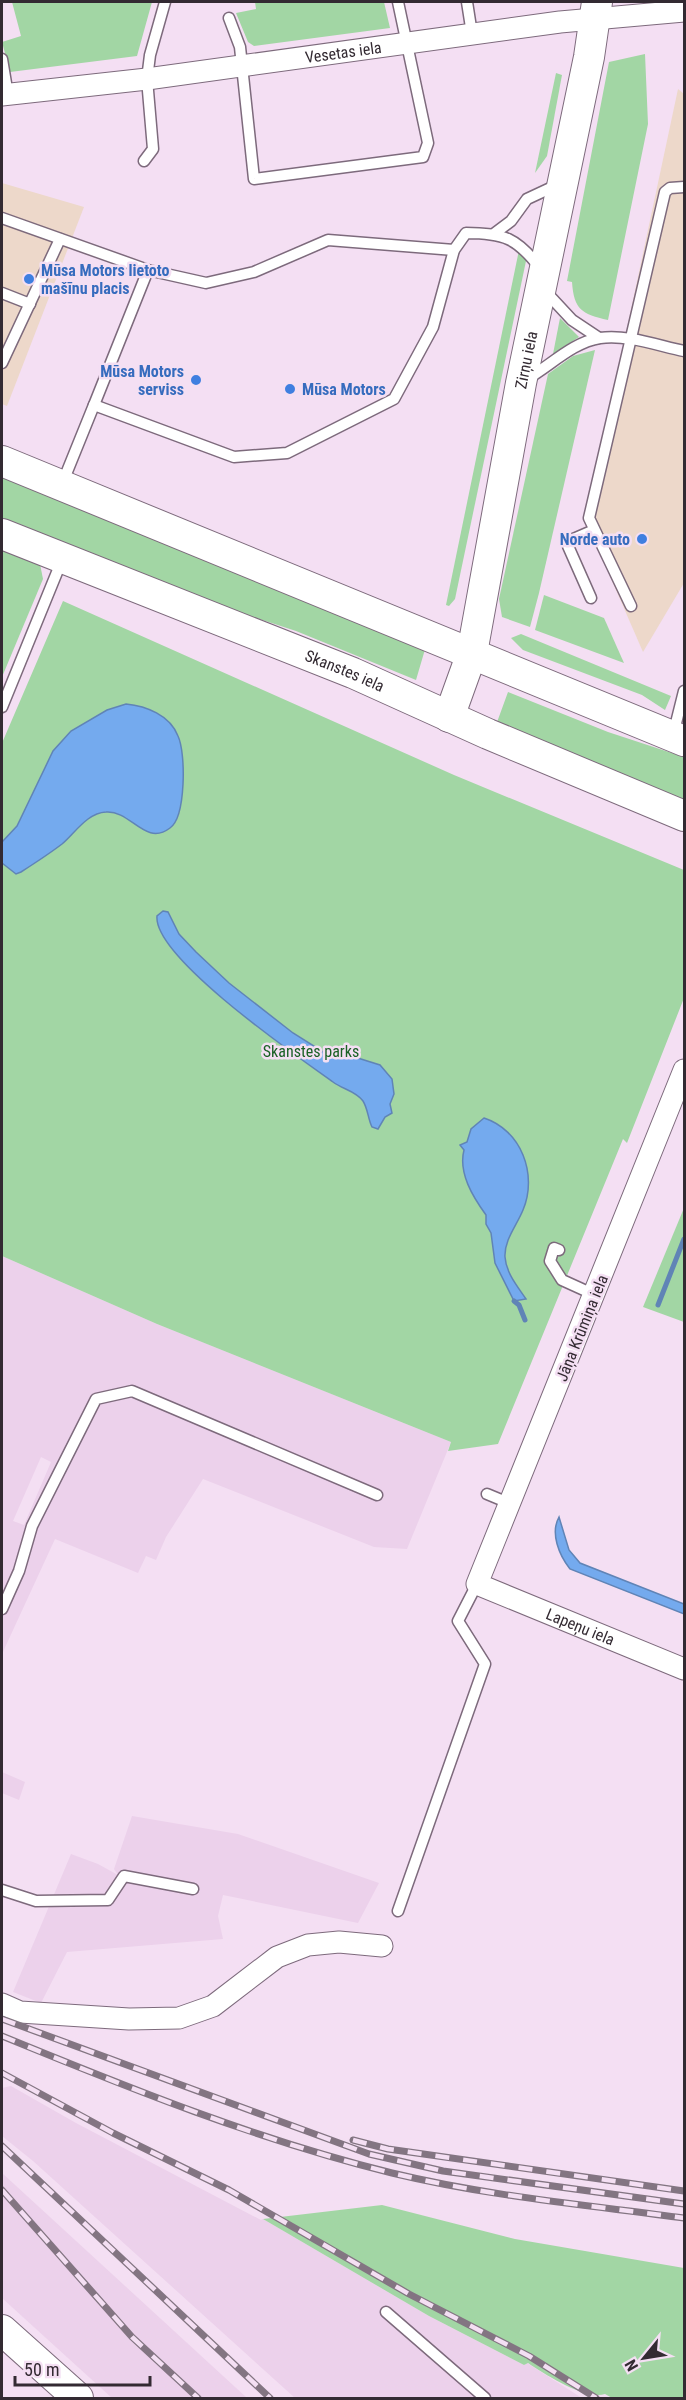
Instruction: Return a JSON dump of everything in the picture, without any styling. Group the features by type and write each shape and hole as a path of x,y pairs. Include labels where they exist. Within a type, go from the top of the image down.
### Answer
{"main road":[{"name":"Zirņu iela","path":"449,717 472,653 521,383 596,10"},
{"path":"2,461 679,738"},
{"name":"Skanstes iela","path":"2,534 62,560 331,664 418,700 449,717 684,816"},
{"path":"2,2330 78,2398"}],"street":[{"name":"Vesetas iela","path":"5,95 147,79 472,34 596,10 642,17 684,11"},
{"name":"Jāņa Krūmiņa iela","path":"477,1584 595,1296 684,1070"},
{"name":"Lapeņu iela","path":"477,1584 684,1669"},
{"path":"2,2004 20,2012 129,2019 179,2018 213,2006 277,1957 308,1945 339,1942 382,1946"}],"lane":[{"path":"144,161 153,149 147,79 150,55 165,2"},
{"path":"229,18 240,47 240,66 254,179 423,157 428,143 398,2"},
{"path":"466,2 472,34"},
{"path":"2,59 5,95"},
{"path":"495,233 511,221 527,199 563,182"},
{"path":"631,606 589,518 665,192 670,188 684,187"},
{"path":"2,218 148,270 206,283 254,272 328,240 454,249"},
{"path":"94,405 234,457 287,453 394,399 433,327 454,249 466,233 495,233 517,243 572,321 599,338"},
{"path":"2,363 60,239"},
{"path":"61,486 148,270"},
{"path":"2,293 30,304"},
{"path":"521,383 576,347 599,338 632,340 684,351"},
{"path":"591,598 568,546 571,540 594,530"},
{"path":"2,707 62,560"},
{"path":"679,738 684,691"},
{"path":"559,1250 554,1248 550,1261 561,1280 595,1296"},
{"path":"2,1609 19,1571 32,1526 96,1399 132,1391 377,1495"},
{"path":"487,1494 511,1504"},
{"path":"398,1911 485,1664 458,1621 477,1584"},
{"path":"2,1890 36,1901 108,1900 124,1876 193,1889"},
{"path":"386,2312 485,2398"}],"shaded area":[{"path":"678,89 684,94 684,583 643,652 586,521"},
{"name":"Mūsa Motors lietoto mašīnu placis","path":"2,183 84,207 7,406 2,404"},
{"path":"2,1256 157,1324 451,1442 407,1549 374,1547 203,1479 166,1537 156,1560 146,1556 138,1573 55,1539 2,1654","holes":["41,1457 51,1462 24,1525 13,1521"]},
{"path":"2,1772 25,1782 19,1800 2,1793"},
{"path":"132,1816 238,1834 379,1883 358,1923 223,1895 218,1916 223,1939 67,1952 41,2003 13,1992 71,1854 98,1864 118,1875 114,1869"},
{"path":"11,2086 76,2123 261,2220 263,2219 429,2316 524,2365 527,2363 582,2398 295,2398 33,2161 2,2136 2,2088"},
{"path":"2,2173 247,2398 112,2398 2,2298"}],"green space":[{"path":"12,2 152,2 137,56 10,72 2,42 21,36"},
{"path":"255,2 384,2 390,28 254,46 248,42 236,13 256,9"},
{"path":"645,54 648,124 608,320 586,313 581,309 575,299 572,282 567,281 609,62"},
{"path":"556,73 562,75 547,156 535,173"},
{"path":"519,250 526,261 455,599 449,606 446,605"},
{"path":"560,318 579,337 553,354"},
{"path":"595,350 530,627 502,617 499,599 548,374 573,356"},
{"path":"2,473 426,646 416,680 296,631 168,589 2,519"},
{"path":"2,547 40,564 43,579 2,677"},
{"path":"544,595 604,618 624,663 535,630"},
{"name":"Skanstes parks","path":"63,601 454,775 684,870 684,998 627,1143 623,1139 498,1444 448,1451 451,1442 157,1324 2,1256 2,743"},
{"path":"521,634 671,696 665,710 642,695 523,650 511,638"},
{"path":"508,692 608,732 684,757 684,803 496,725"},
{"path":"684,1208 684,1322 643,1307"},
{"path":"382,2205 515,2239 684,2268 684,2398 612,2398 605,2394 597,2395 577,2390 555,2380 528,2363 524,2365 429,2316 263,2219"}],"water":[{"path":"126,704 141,707 163,717 178,736 181,744 183,784 182,799 175,822 161,833 153,833 145,831 115,813 99,813 82,824 57,848 16,874 2,863 2,842 17,826 53,751 71,731 107,710"},
{"path":"163,911 168,912 179,934 229,983 293,1033 328,1055 345,1054 380,1065 392,1079 394,1094 390,1104 392,1113 385,1117 378,1129 372,1127 365,1104 360,1098 290,1051 230,1005 178,956 162,934 157,916"},
{"path":"484,1118 508,1132 517,1143 527,1168 527,1196 505,1251 510,1274 526,1299 514,1301 495,1263 486,1215 472,1193 465,1176 464,1150 460,1145 467,1142 471,1129"},
{"path":"559,1517 569,1550 580,1563 684,1604 684,1614 570,1569 557,1544 555,1530"}],"waterway":[{"path":"658,1305 684,1239"},
{"path":"514,1301 519,1305 525,1320"}],"railway":[{"path":"2,2019 369,2154 443,2171 684,2204"},
{"path":"2,2036 194,2112 342,2160 464,2188 684,2218"},
{"path":"2,2073 113,2133 229,2190 409,2294 529,2356 596,2398"},
{"path":"353,2140 388,2149 684,2191"},
{"path":"2,2146 270,2398"},
{"path":"2,2190 132,2337 198,2398"}],"place":[{"name":"Mūsa Motors lietoto mašīnu placis","path":"29,279"},
{"name":"Mūsa Motors serviss","path":"196,380"},
{"name":"Mūsa Motors","path":"290,389"},
{"name":"Norde auto","path":"642,539"}]}
